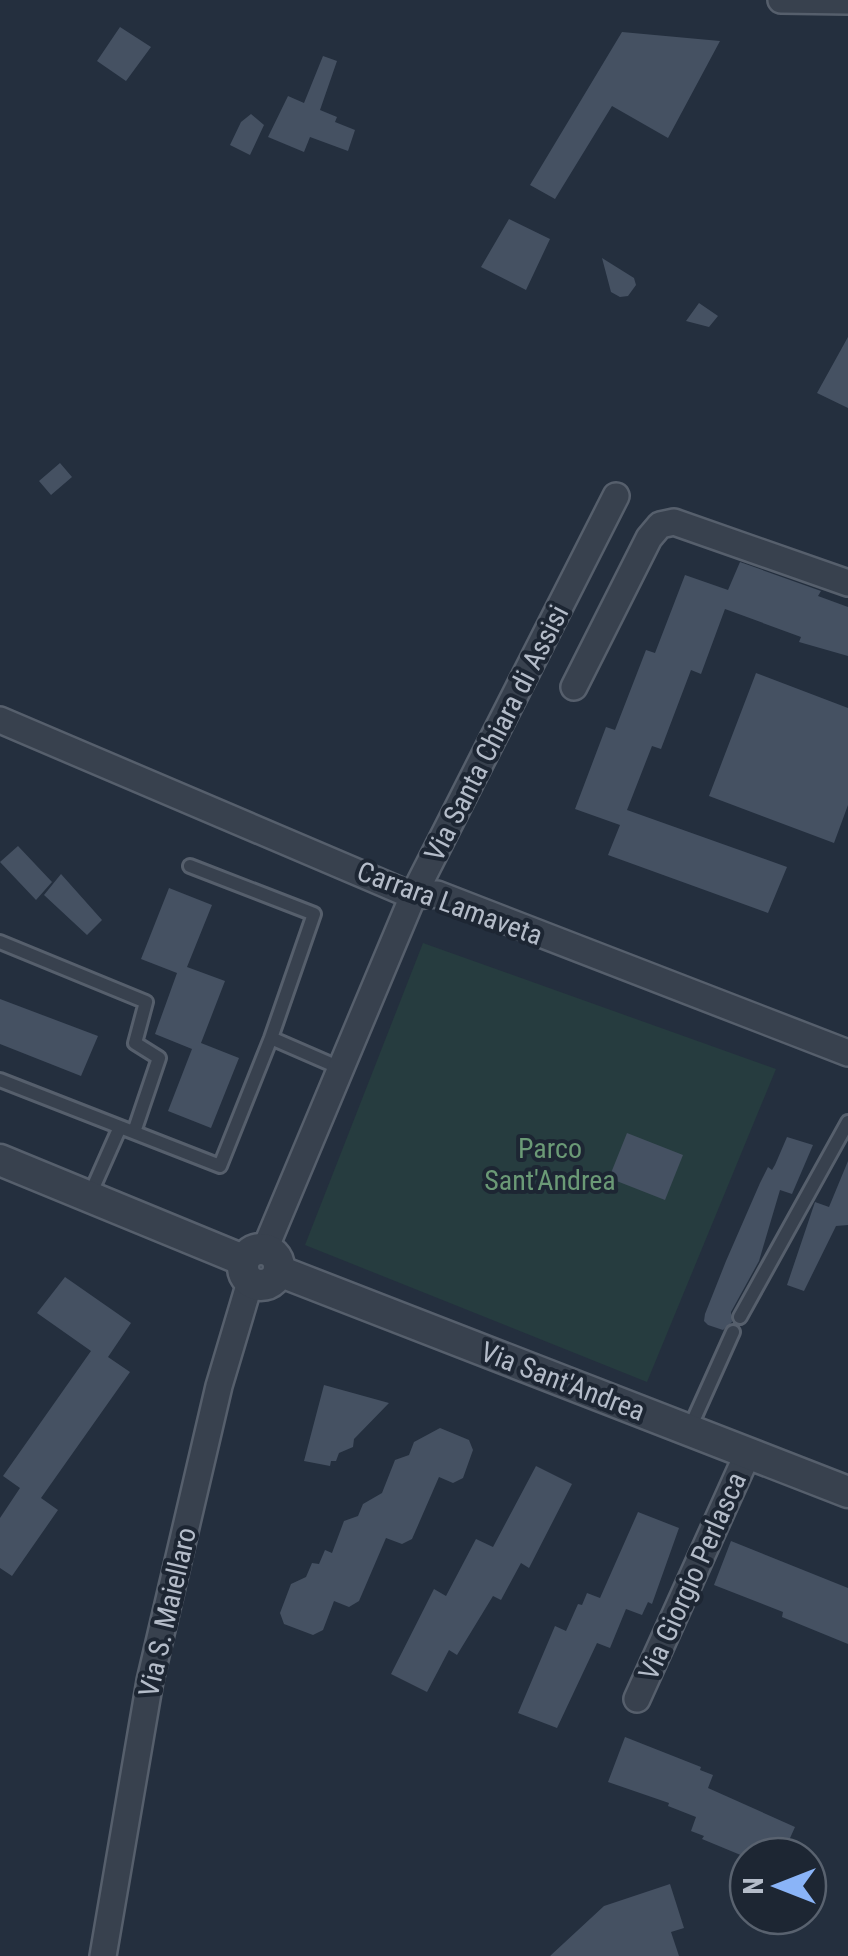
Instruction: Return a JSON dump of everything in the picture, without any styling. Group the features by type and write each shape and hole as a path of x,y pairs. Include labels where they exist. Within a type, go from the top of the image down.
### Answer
{"street":[{"path":"781,0 848,1"},
{"name":"Via Santa Chiara di Assisi","path":"259,1265 413,896 616,496"},
{"path":"574,687 649,538 660,525 674,522 848,584"},
{"name":"Carrara Lamaveta","path":"0,720 413,896 436,894 848,1053"},
{"name":"Via Sant'Andrea","path":"0,1160 259,1265 848,1492"},
{"name":"Via S. Maiellaro","path":"101,1952 150,1681 219,1386 259,1265"},
{"name":"Via Giorgio Perlasca","path":"637,1699 748,1453"}],"lane":[{"path":"0,1080 220,1166 271,1038 314,914 190,866"},
{"path":"0,942 146,1002 135,1043 159,1058 134,1132"},
{"path":"271,1038 340,1068"},
{"path":"740,1317 848,1122"},
{"path":"89,1196 120,1127"},
{"path":"689,1430 733,1332"}],"green space":[{"name":"Parco Sant'Andrea","path":"423,943 776,1069 647,1382 305,1245"}],"building":[{"path":"120,27 151,47 126,81 97,61"},
{"path":"622,32 720,41 668,138 612,106 555,199 530,185"},
{"path":"323,56 337,61 320,110 355,130 348,151 310,137 304,152 268,137 288,96 304,103"},
{"path":"251,114 264,125 250,155 230,145 241,122"},
{"path":"509,219 550,239 526,290 481,267"},
{"path":"602,258 634,278 636,285 628,296 611,292"},
{"path":"699,303 718,316 709,327 686,321"},
{"path":"848,337 848,408 817,393"},
{"path":"60,463 72,477 51,495 39,481"},
{"path":"740,562 821,591 818,596 848,607 848,656 799,642 801,637 725,609 701,674 691,670 661,749 652,746 627,810 787,867 768,913 608,855 620,825 575,809 606,727 615,730 646,650 655,653 685,575 728,590"},
{"path":"756,673 848,708 848,805 834,843 709,796"},
{"path":"18,846 52,882 36,900 0,862"},
{"path":"61,874 102,920 87,935 44,895"},
{"path":"169,888 212,905 187,967 225,981 201,1043 239,1058 211,1128 168,1111 192,1049 155,1034 177,973 141,959"},
{"path":"0,999 98,1036 81,1076 0,1044"},
{"path":"627,1133 683,1155 665,1200 609,1178"},
{"path":"787,1137 813,1145 792,1194 780,1190 759,1261 731,1312 732,1322 723,1330 708,1325 705,1314 726,1261 760,1183 768,1167 772,1170 775,1165"},
{"path":"848,1161 848,1225 836,1226 804,1291 787,1285 815,1202 829,1207"},
{"path":"65,1277 131,1323 108,1357 130,1372 41,1498 58,1510 12,1576 0,1568 0,1518 20,1488 3,1476 91,1351 37,1313"},
{"path":"324,1385 389,1403 354,1439 353,1447 339,1453 330,1466 304,1461"},
{"path":"440,1428 469,1440 473,1450 463,1478 453,1483 439,1477 412,1539 402,1544 386,1538 359,1601 349,1607 334,1601 323,1630 313,1635 284,1624 280,1613 291,1584 306,1577 312,1563 319,1564 325,1550 332,1553 344,1521 358,1516 363,1504 382,1493 395,1460 409,1455 414,1442"},
{"path":"536,1466 572,1484 529,1568 521,1563 501,1600 493,1596 457,1655 449,1650 427,1692 391,1674 434,1589 446,1596 476,1539 493,1547"},
{"path":"638,1512 679,1528 652,1604 648,1602 642,1615 626,1609 610,1648 597,1643 557,1728 518,1713 555,1626 566,1631 587,1593 600,1598"},
{"path":"731,1541 848,1588 848,1644 782,1617 783,1612 714,1585"},
{"path":"625,1737 701,1767 700,1770 713,1775 708,1788 795,1827 791,1836 728,1836 728,1850 691,1831 696,1817 668,1806 669,1803 608,1782"},
{"path":"670,1884 684,1928 671,1932 679,1956 550,1956 604,1906"}]}
